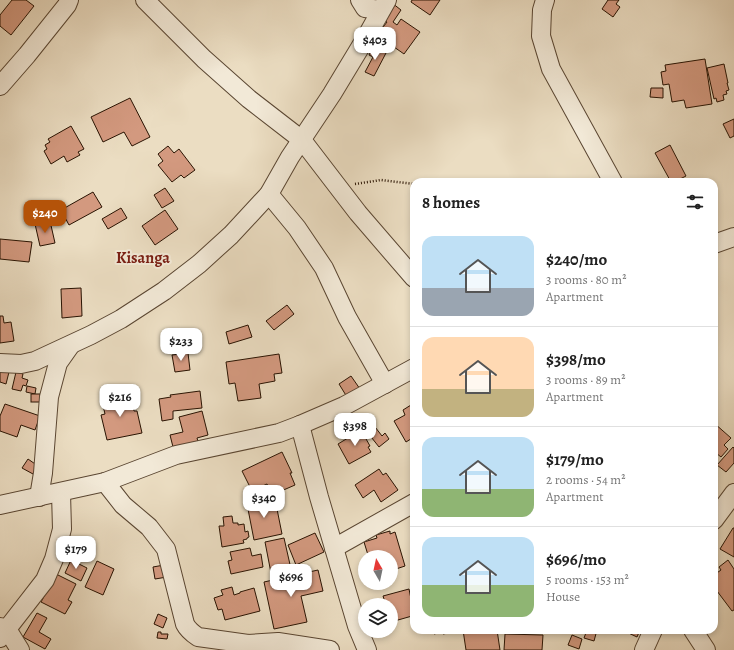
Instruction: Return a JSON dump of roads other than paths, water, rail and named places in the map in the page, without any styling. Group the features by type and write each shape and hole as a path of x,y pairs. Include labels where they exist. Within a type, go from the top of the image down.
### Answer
{"street":[{"path":"0,86 27,55 67,5 69,0"},
{"path":"145,0 204,59 250,99 302,140 358,214 410,273"},
{"path":"360,0 365,8 384,5"},
{"path":"545,0 542,10 541,36 551,69 611,178"},
{"path":"0,363 21,364 35,362 70,346 121,319 164,292 199,264 231,235 269,194 290,157 352,61 384,5"},
{"path":"269,194 297,228 324,268 347,318 385,384"},
{"path":"718,243 734,237"},
{"path":"39,497 43,473 49,397 58,363 70,346"},
{"path":"0,505 61,493 105,482 176,455 279,433 344,406 410,370"},
{"path":"300,425 334,548 367,650"},
{"path":"105,482 123,505 150,527 166,549 185,624 192,634 204,638 248,644 278,642 330,650"},
{"path":"20,650 2,631 45,580 54,559 62,529 61,493"},
{"path":"718,515 734,493"},
{"path":"334,548 410,505"},
{"path":"644,650 651,634"},
{"path":"696,634 706,650"}],"district":[{"name":"Kisanga","path":"143,257"}]}
